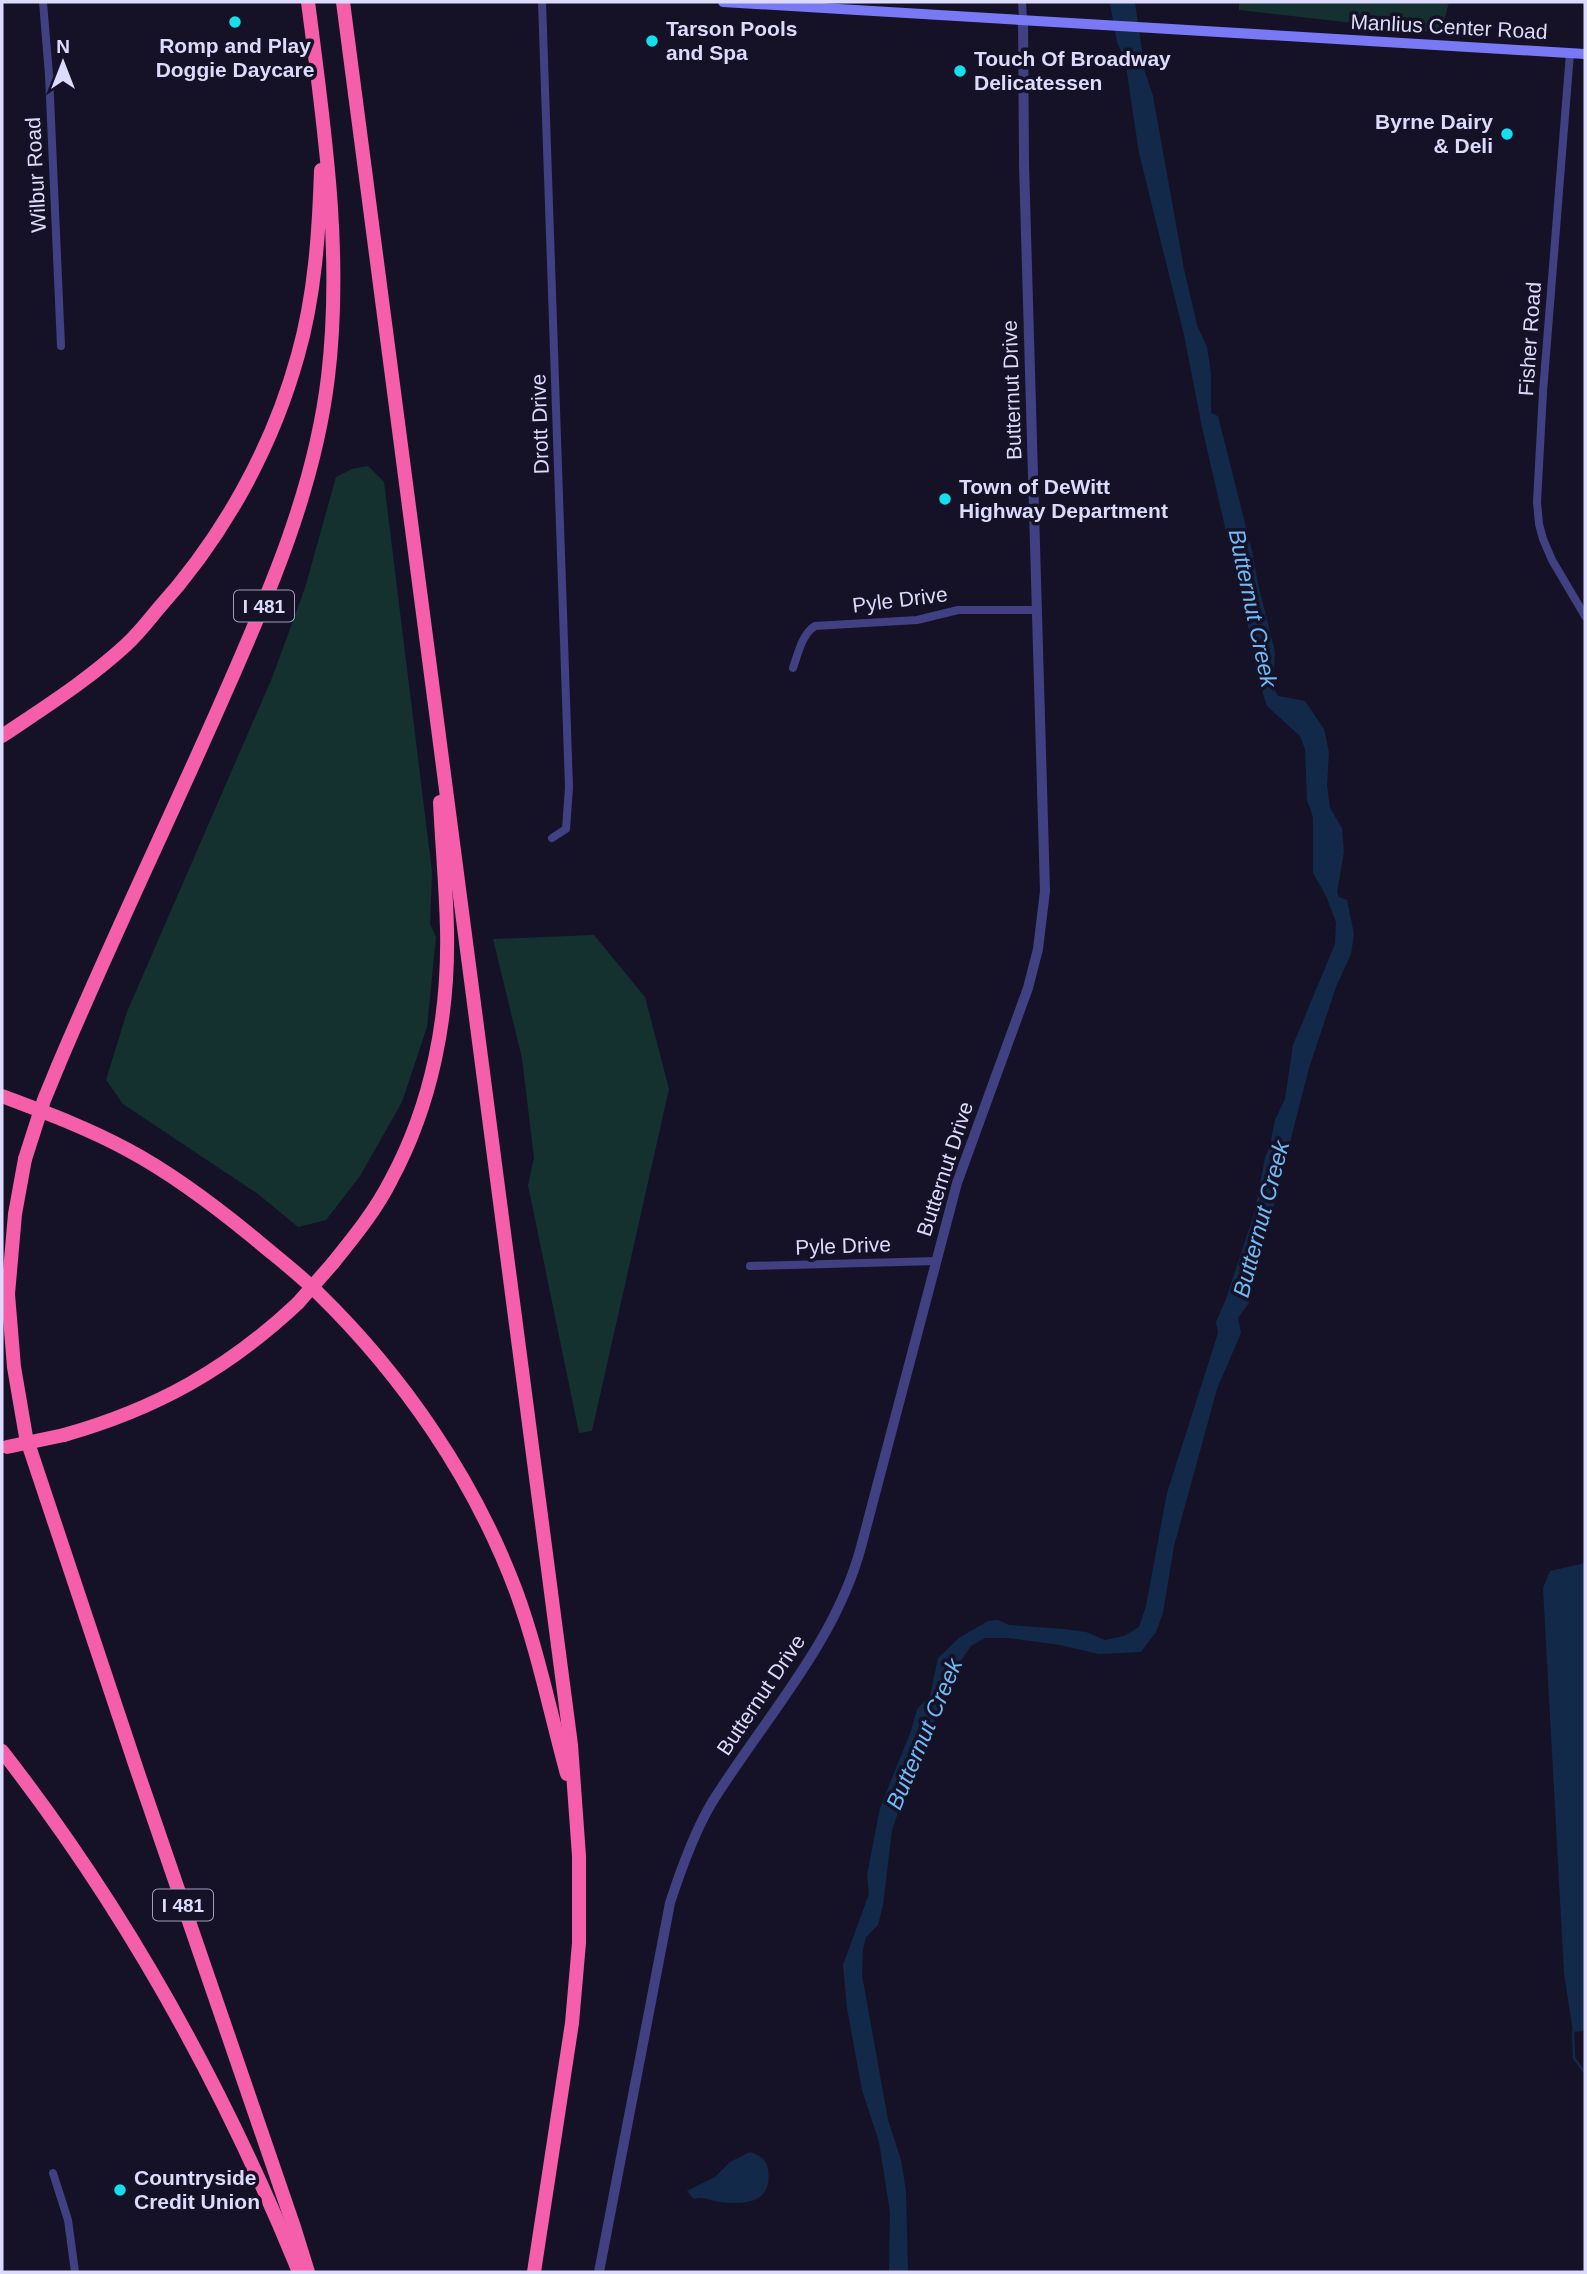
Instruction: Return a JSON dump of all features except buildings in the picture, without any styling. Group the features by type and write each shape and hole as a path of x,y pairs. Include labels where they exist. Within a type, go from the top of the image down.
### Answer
{"highway":[{"name":"I 481","path":"308,2272 136,1770 26,1437 14,1367 8,1294 15,1213 25,1159 44,1100 262,611 292,533 311,466 327,380 333,329 333,234 309,2"},
{"path":"343,2 436,722 458,863 571,1745 579,1856 579,1943 572,2023 534,2272"},
{"path":"2,736 78,685 128,643 186,578 240,499 284,397 299,354 315,272 322,113"},
{"path":"4,1447 64,1435 129,1415 183,1389 241,1352 298,1303 334,1263 391,1182 430,1084 439,1044 445,989 447,931 436,722"},
{"path":"2,1096 128,1150 216,1207 318,1293 387,1368 424,1418 458,1472 481,1514 515,1588 537,1653 574,1799"},
{"path":"2,1751 78,1855 124,1924 177,2013 240,2137 299,2272"}],"main road":[{"name":"Manlius Center Road","path":"723,2 833,5 1585,54"}],"street":[{"name":"Wilbur Road","path":"43,2 49,75 61,346"},
{"name":"Drott Drive","path":"542,2 569,787 566,829 552,838"},
{"path":"1023,2 1023,19"},
{"name":"Butternut Drive","path":"599,2272 670,1903 684,1859 710,1807 821,1640 848,1586 861,1547 957,1183 1028,988 1043,920 1038,610 1024,164 1023,19"},
{"name":"Fisher Road","path":"1570,53 1543,394 1538,502 1542,539 1585,616"},
{"name":"Pyle Drive","path":"793,668 805,638 815,626 917,620 958,610 1038,610"},
{"name":"Pyle Drive","path":"750,1266 937,1261"},
{"path":"53,2173 68,2220 75,2272"}],"green space":[{"path":"1239,2 1449,2 1441,33 1239,10"},
{"path":"368,466 384,482 432,872 430,924 436,937 427,1027 402,1102 360,1176 326,1220 298,1227 258,1194 123,1104 106,1080 127,1012 272,678 305,588 336,477 352,469"},
{"path":"594,935 645,997 669,1089 592,1431 579,1433 528,1185 534,1158 522,1058 493,939"}],"water":[{"name":"Butternut Creek","path":"1102,2 1135,2 1145,72 1153,96 1184,269 1197,325 1207,347 1211,373 1211,413 1218,416 1275,652 1273,687 1278,696 1305,701 1324,729 1329,752 1327,785 1330,808 1342,828 1344,852 1337,892 1339,897 1347,900 1354,934 1351,954 1336,987 1309,1068 1249,1303 1238,1318 1241,1333 1217,1389 1174,1546 1163,1613 1156,1632 1141,1652 1099,1654 1060,1645 1008,1638 985,1638 971,1646 955,1669 892,1830 883,1905 878,1925 866,1937 862,1975 888,2120 901,2160 906,2191 908,2272 889,2272 890,2212 879,2142 862,2090 847,2008 843,1965 869,1894 867,1875 880,1808 917,1709 930,1696 938,1658 959,1638 988,1621 998,1620 1009,1625 1086,1632 1105,1640 1124,1636 1139,1627 1146,1606 1167,1493 1218,1333 1216,1322 1254,1214 1275,1120 1285,1099 1293,1045 1335,944 1336,922 1313,873 1313,817 1307,800 1305,749 1300,736 1267,706 1255,669 1254,653 1202,427 1184,335 1139,153 1125,60 1117,42 1110,4"},
{"path":"1585,1563 1585,2031 1573,2032 1564,1973 1543,1588 1550,1571"},
{"path":"750,2152 762,2158 768,2169 766,2189 756,2199 730,2203 694,2199 687,2191 715,2177 730,2162"}],"waterway":[{"path":"1573,2032 1574,2058 1585,2073"}],"place":[{"name":"Romp and Play Doggie Daycare","path":"235,22"},
{"name":"Tarson Pools and Spa","path":"652,41"},
{"name":"Touch Of Broadway Delicatessen","path":"960,71"},
{"name":"Byrne Dairy & Deli","path":"1507,134"},
{"name":"Town of DeWitt Highway Department","path":"945,499"},
{"name":"Countryside Credit Union","path":"120,2190"}]}
